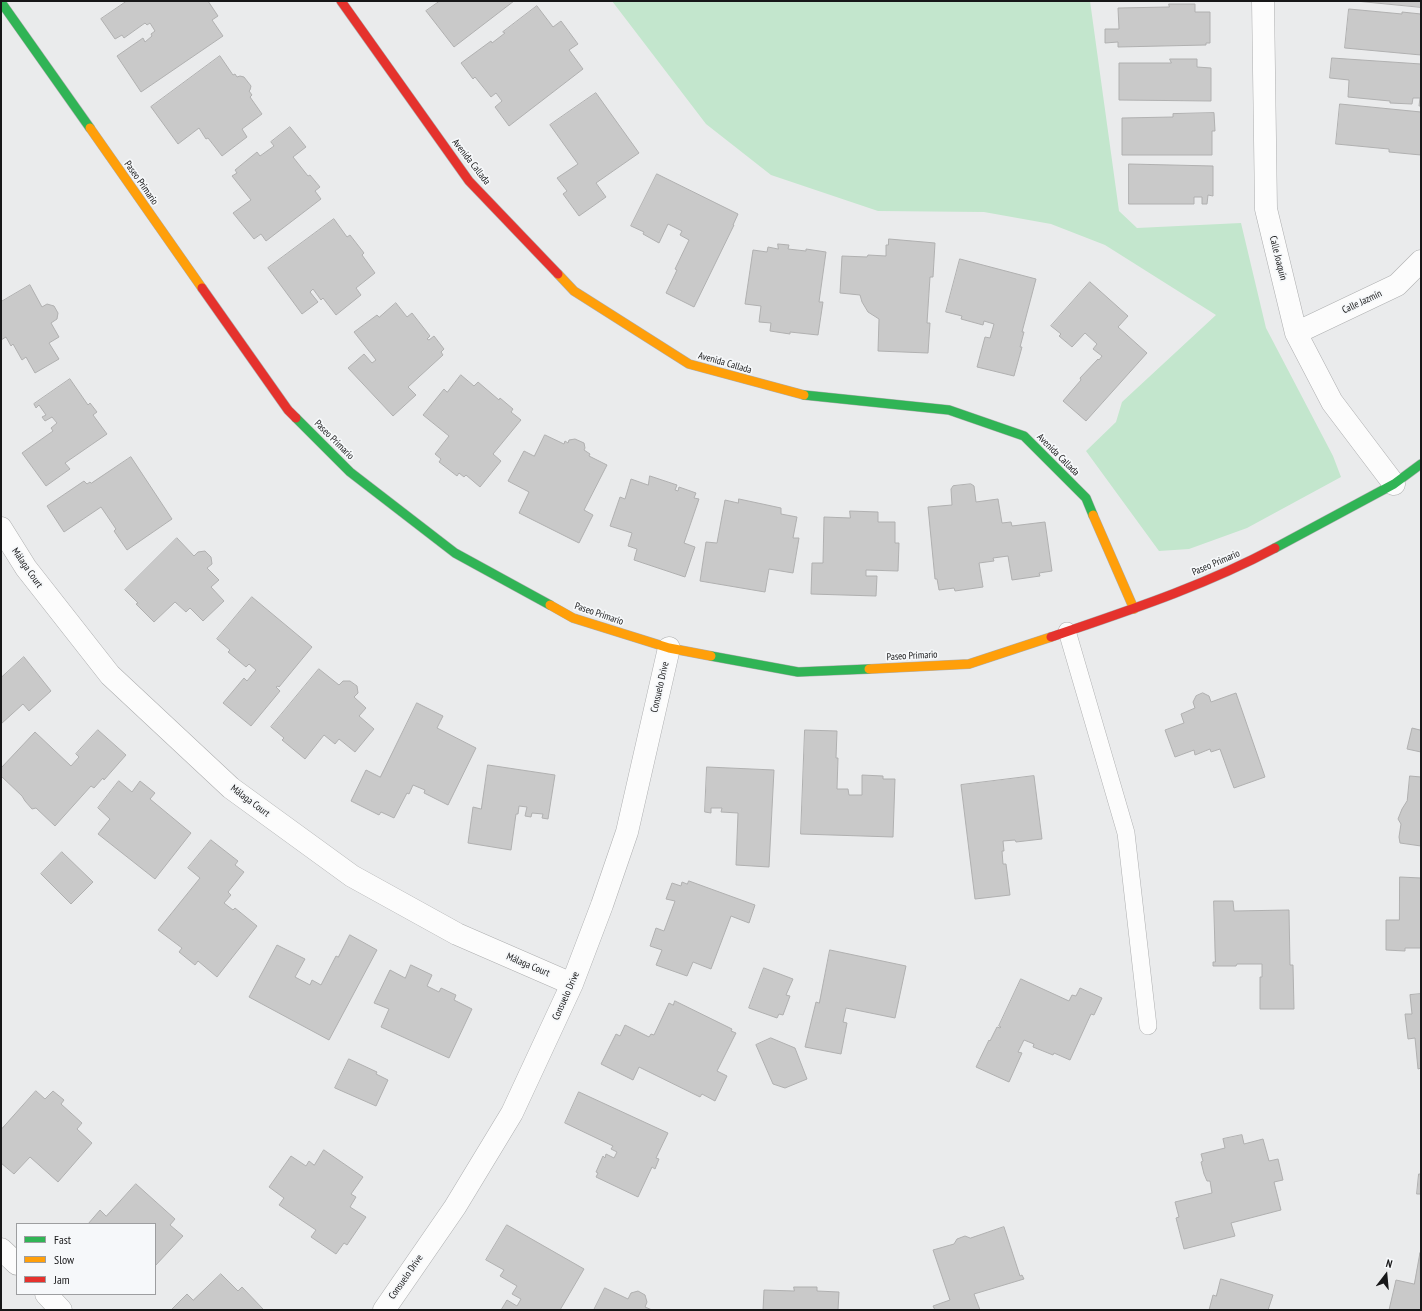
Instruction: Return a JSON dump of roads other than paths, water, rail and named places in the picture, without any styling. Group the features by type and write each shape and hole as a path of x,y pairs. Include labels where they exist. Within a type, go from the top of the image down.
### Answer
{"street":[{"name":"Avenida Callada","path":"341,1 469,181 574,291 689,364 800,395 949,410 1024,436 1086,498 1134,609"},
{"name":"Calle Joaquín","path":"1263,1 1266,209 1296,333 1332,402 1394,484"},
{"name":"Paseo Primario","path":"1,2 288,410 350,472 454,553 573,618 669,648 798,672 969,664 1134,609 1243,565 1394,484 1421,464"},
{"name":"Calle Jazmín","path":"1296,333 1397,285 1421,261"},
{"name":"Málaga Court","path":"1,528 26,568 110,675 231,788 352,876 457,934 572,984"},
{"name":"Consuelo Drive","path":"384,1310 455,1207 512,1113 572,984 602,905 626,832 669,648"},
{"path":"1,1249 16,1263"},
{"path":"47,1295 61,1310"}],"lane":[{"path":"1067,631 1126,833 1148,1026"}]}
